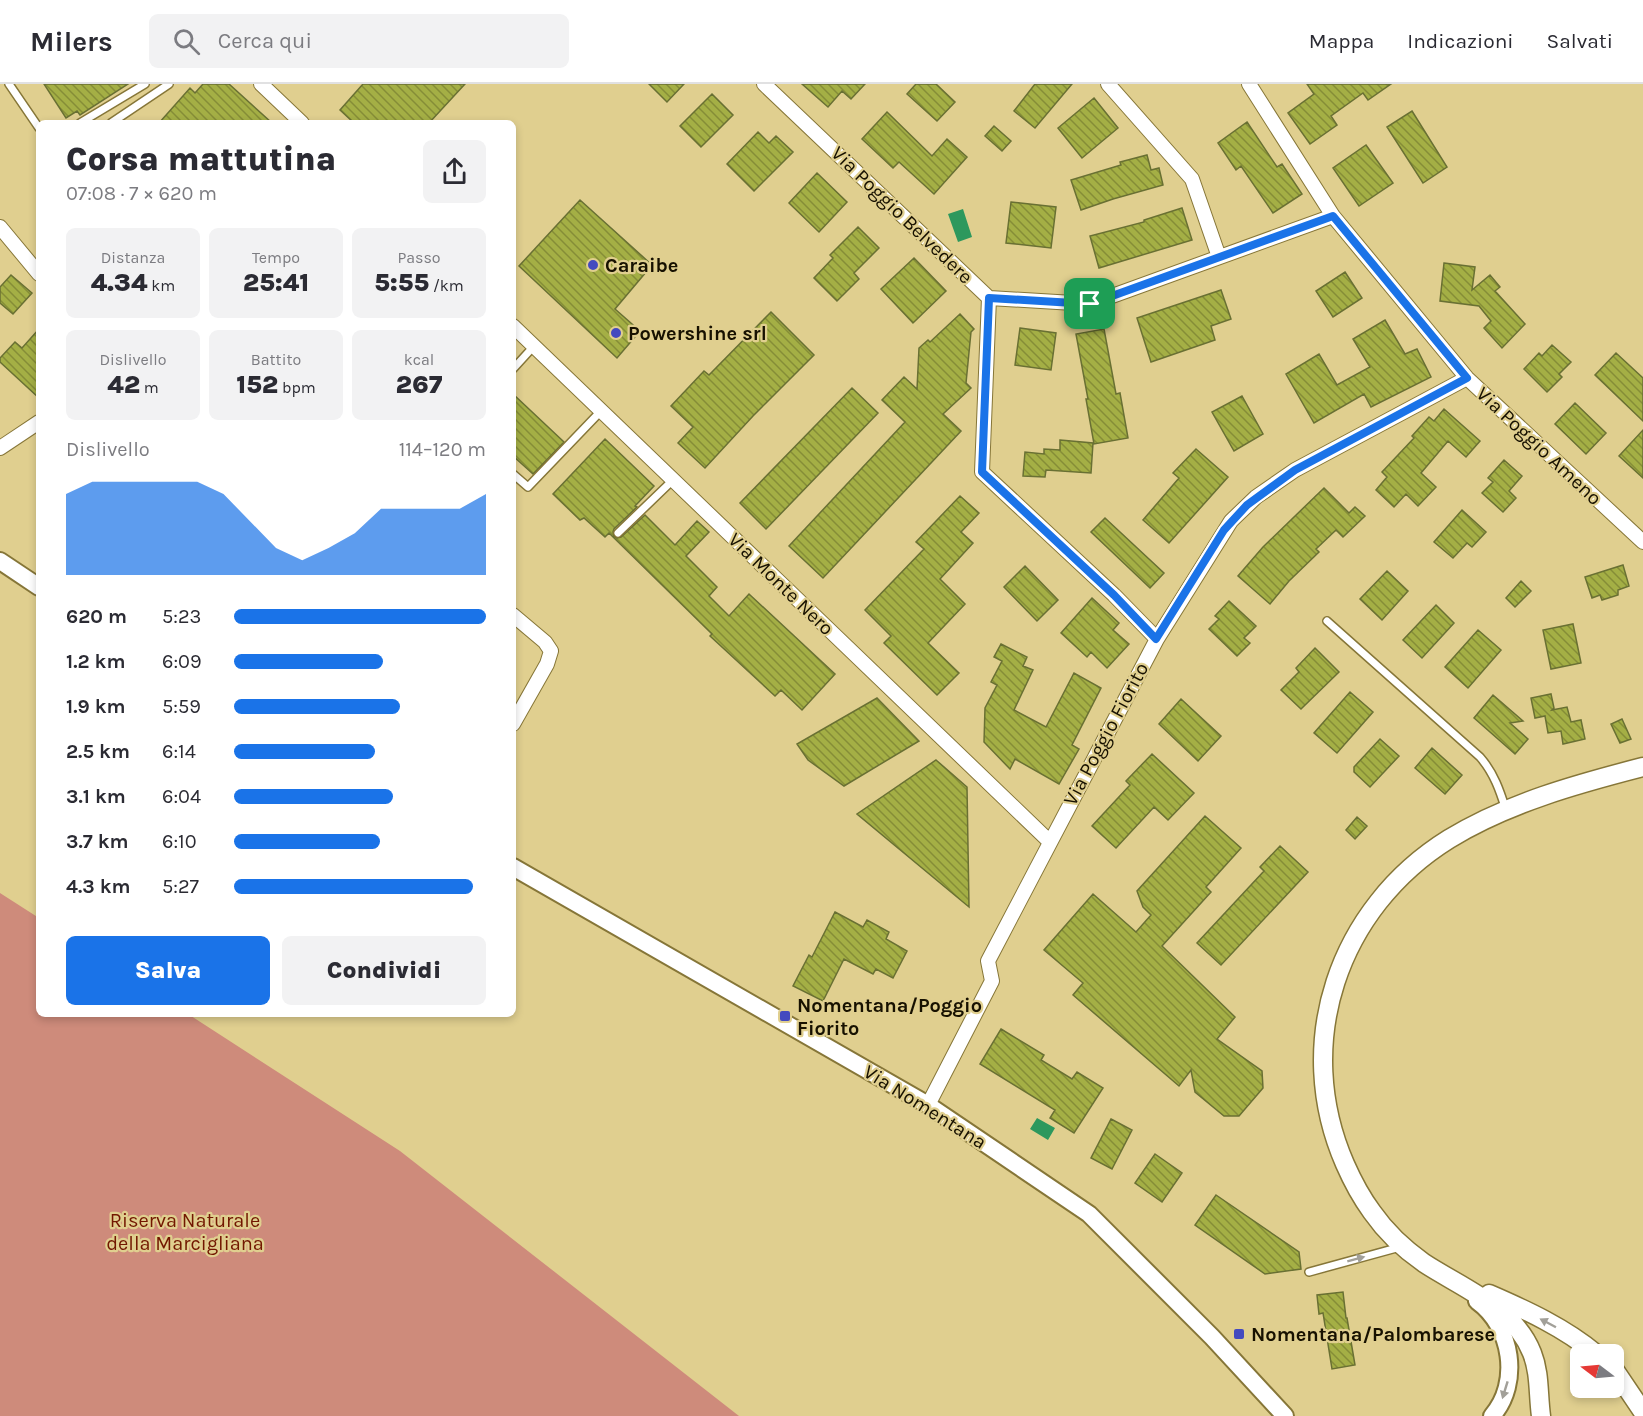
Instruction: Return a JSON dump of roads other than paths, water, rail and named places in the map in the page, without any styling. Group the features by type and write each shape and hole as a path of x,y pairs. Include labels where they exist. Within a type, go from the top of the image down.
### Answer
{"main road":[{"path":"1539,1411 1538,1372 1527,1340 1518,1328 1489,1303 1422,1262 1403,1246 1386,1230 1358,1191 1336,1144 1330,1120 1323,1071 1323,1045 1332,990 1342,962 1370,914 1404,874 1447,840 1506,810 1565,789 1643,767"},
{"path":"1443,1275 1516,1305 1583,1344"},
{"path":"1624,1384 1643,1412"}],"street":[{"path":"261,84 294,120"},
{"name":"Via Poggio Belvedere","path":"764,84 989,298 1090,304 1333,216"},
{"path":"1108,84 1192,179 1219,257"},
{"name":"Via Poggio Ameno","path":"1249,84 1333,216 1467,378 1643,542"},
{"path":"0,227 36,270"},
{"path":"989,298 982,472 1114,595 1156,639"},
{"name":"Via Monte Nero","path":"516,329 1050,842"},
{"name":"Via Poggio Fiorito","path":"928,1106 992,981 988,961 1156,639 1224,530 1247,505 1295,470 1467,378"},
{"path":"0,448 36,424"},
{"path":"0,561 36,584"},
{"path":"516,618 545,642 551,651 547,664 516,719"},
{"name":"Via Nomentana","path":"516,869 928,1106 1089,1214 1212,1337 1285,1416"},
{"path":"1443,1275 1485,1307 1501,1331 1506,1344 1509,1357 1508,1381 1500,1406 1492,1416"},
{"path":"1212,1337 1237,1369 1268,1416"}],"lane":[{"path":"9,84 36,124"},
{"path":"85,120 145,84"},
{"path":"115,120 169,84"},
{"path":"516,366 534,346"},
{"path":"516,477 528,487 601,411"},
{"path":"618,534 673,480"},
{"path":"1328,621 1489,766 1506,810"},
{"path":"1310,1272 1403,1246"}],"place":[{"name":"Caraibe","path":"593,265"},
{"name":"Powershine srl","path":"616,333"},
{"name":"Nomentana/Poggio Fiorito","path":"785,1016"},
{"name":"Nomentana/Palombarese","path":"1239,1334"}],"park label":[{"name":"Riserva Naturale della Marcigliana","path":"185,1232"}]}
